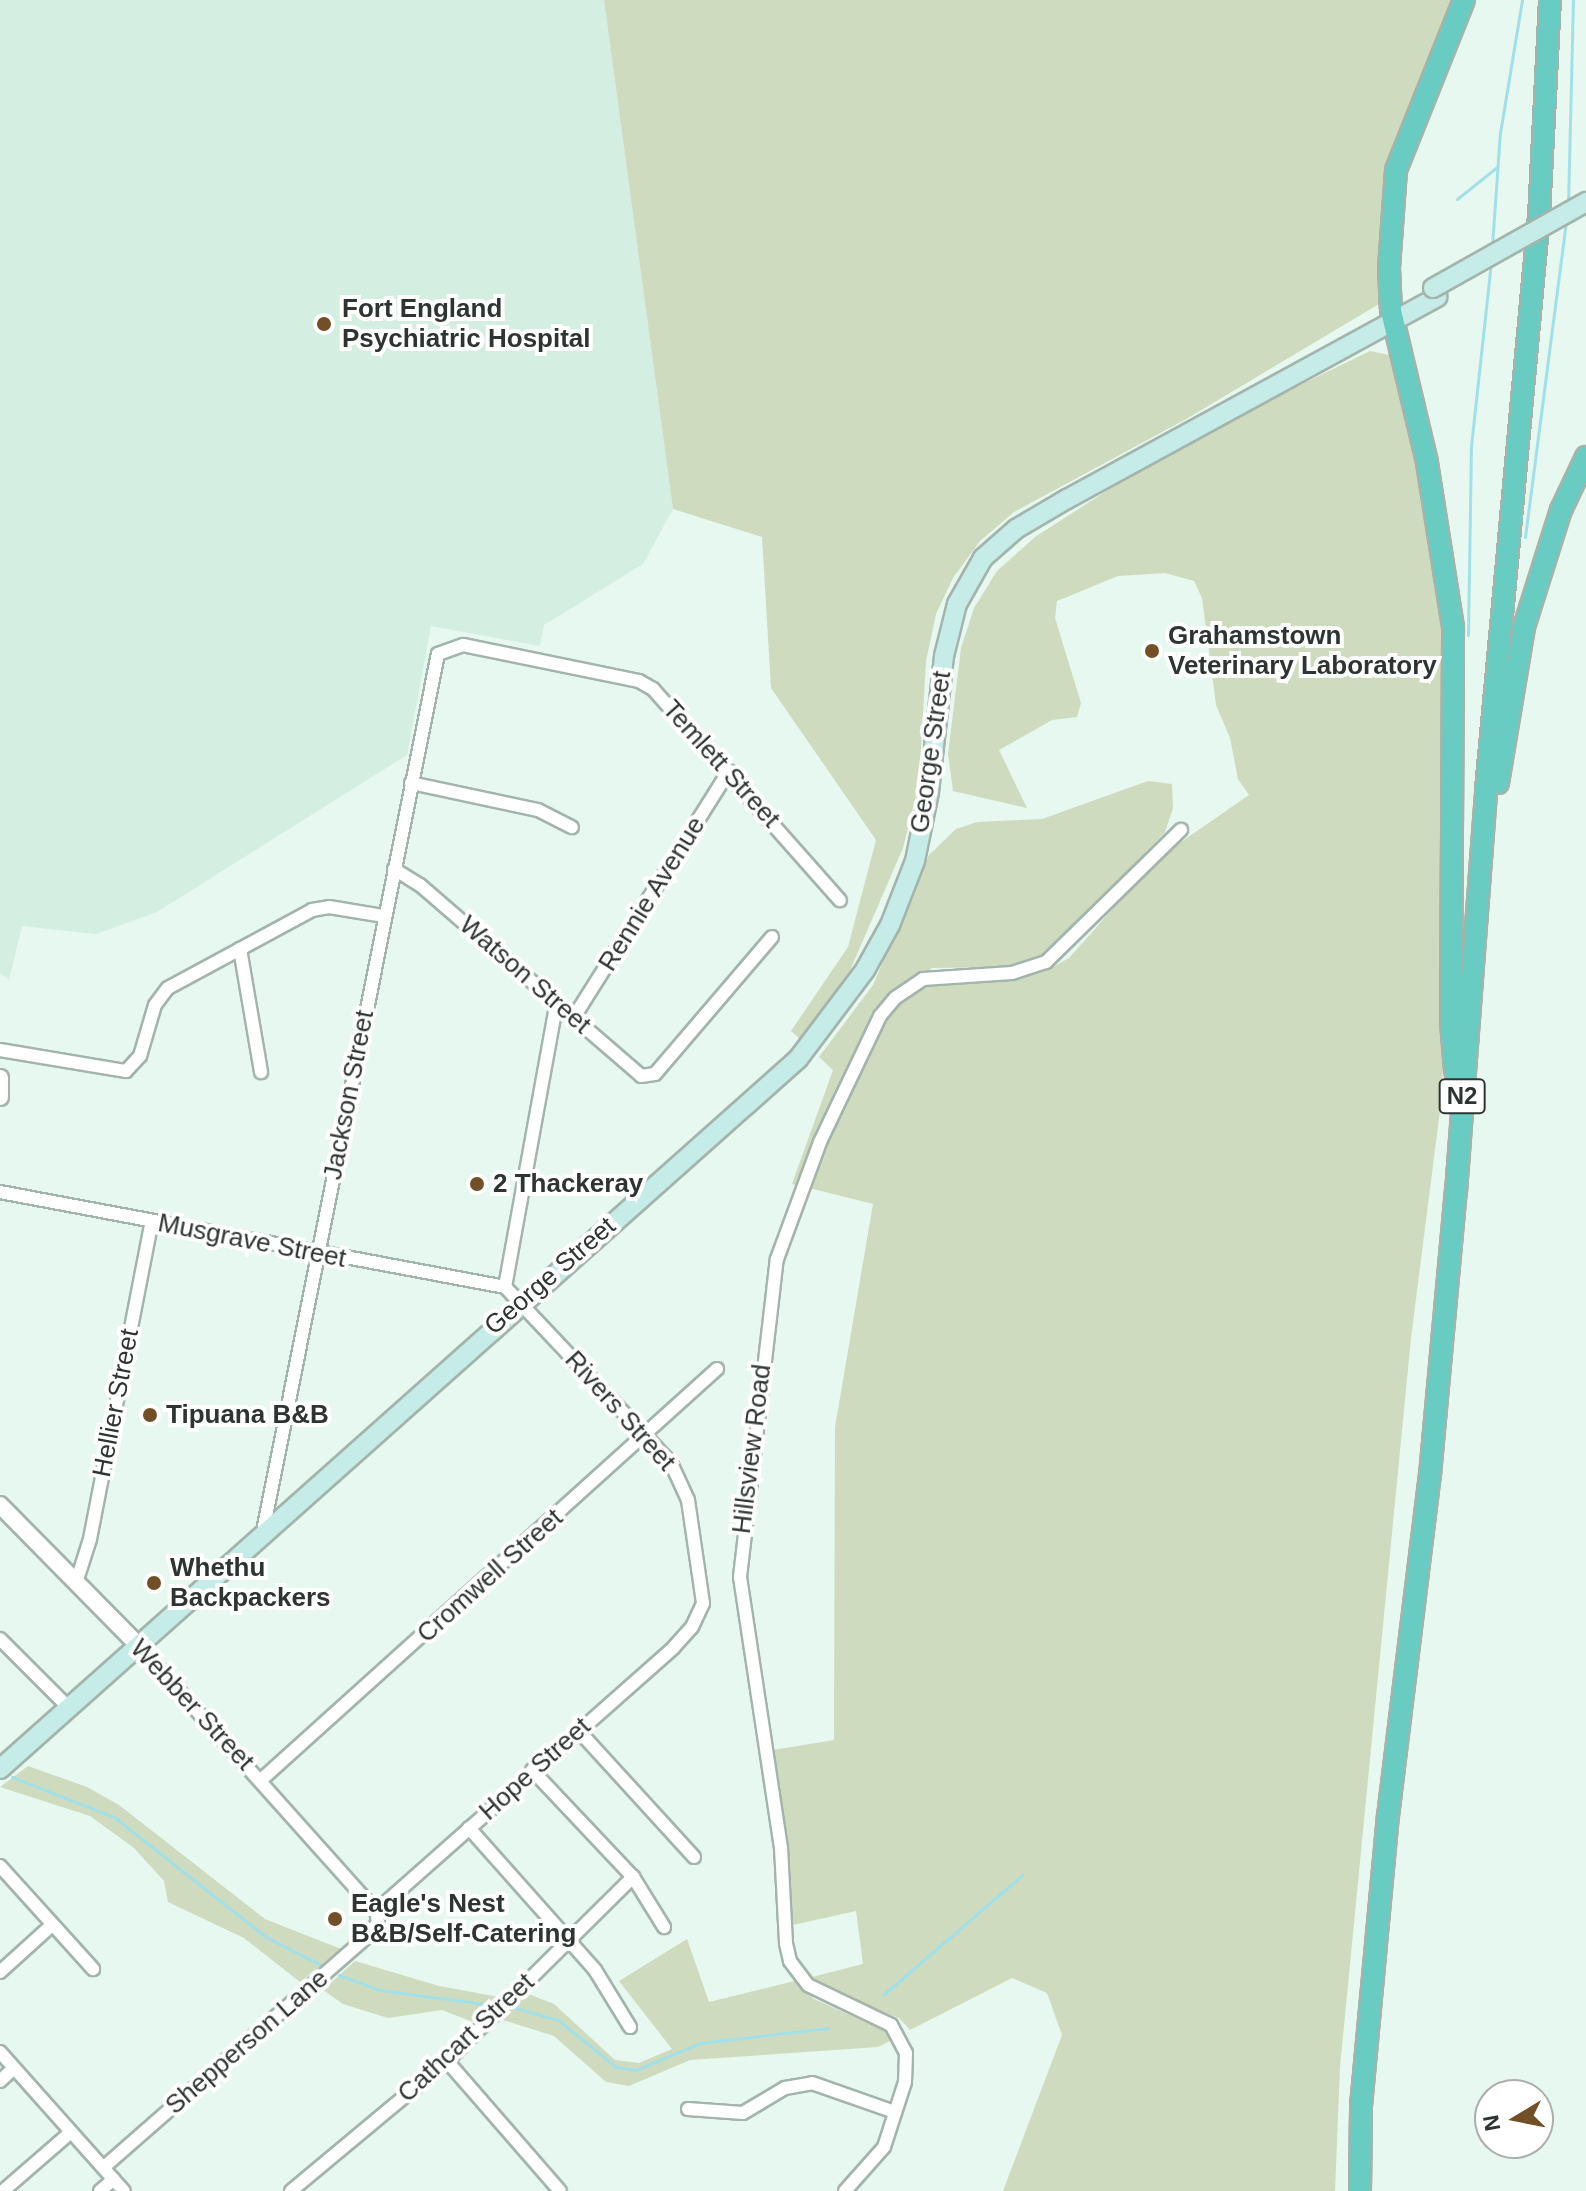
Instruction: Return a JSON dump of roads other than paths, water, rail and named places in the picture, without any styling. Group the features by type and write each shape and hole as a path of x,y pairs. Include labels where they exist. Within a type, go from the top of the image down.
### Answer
{"highway":[{"path":"1460,1115 1451,1022 1453,627 1427,462 1392,316 1390,212 1396,170 1464,0"},
{"name":"N2","path":"1360,2191 1367,2032 1430,1475 1539,216 1550,0"},
{"path":"1472,963 1524,627 1561,510 1586,457"}],"main road":[{"path":"1435,293 1586,202"},
{"path":"1435,293 1586,216"},
{"name":"George Street","path":"0,1769 262,1537 519,1302 798,1059 865,970 890,925 915,861 929,792 944,656 957,604 983,558 1016,529 1067,499 1435,293"}],"street":[{"name":"Temlett Street","path":"438,654 463,645 639,681 664,698 840,900"},
{"name":"Jackson Street","path":"262,1537 438,654"},
{"name":"Rennie Avenue","path":"574,1017 729,771"},
{"path":"411,783 538,810 572,827"},
{"name":"Hillsview Road","path":"845,2191 884,2147 907,2068 899,2033 808,1985 790,1961 786,1943 781,1848 740,1565 777,1259 820,1142 880,1016 895,998 923,979 1012,973 1046,962 1181,830"},
{"name":"Watson Street","path":"394,869 420,885 633,1071 648,1078 655,1074 772,937"},
{"path":"0,1050 126,1071 140,1056 161,994 312,910 329,907 384,916"},
{"path":"240,949 261,1072"},
{"path":"505,1287 557,1002"},
{"path":"0,1078 0,1097"},
{"name":"Musgrave Street","path":"0,1192 318,1255 505,1287"},
{"name":"Hellier Street","path":"76,1583 90,1539 152,1221"},
{"name":"Rivers Street","path":"505,1287 671,1463 688,1500 703,1603 692,1627"},
{"name":"Cromwell Street","path":"261,1780 647,1436 717,1369"},
{"name":"Webber Street","path":"0,1505 138,1645 376,1911"},
{"name":"Hope Street","path":"376,1911 692,1627"},
{"path":"0,1639 69,1708"},
{"path":"578,1730 694,1857"},
{"path":"532,1770 633,1877 664,1927"},
{"path":"469,1828 569,1940 630,2027"},
{"path":"0,1866 93,1969"},
{"name":"Cathcart Street","path":"291,2191 447,2061 633,1877"},
{"name":"Shepperson Lane","path":"104,2167 370,1934 378,1922 376,1911"},
{"path":"0,1972 52,1925"},
{"path":"0,2052 124,2191"},
{"path":"447,2061 560,2191"},
{"path":"0,2081 14,2068"},
{"path":"688,2109 743,2113 785,2088 812,2083 895,2112"},
{"path":"3,2191 71,2132"},
{"path":"100,2191 114,2179"}],"waterway":[{"path":"1492,246 1500,133 1522,0"},
{"path":"1568,204 1573,0"},
{"path":"1457,199 1497,167"},
{"path":"1525,537 1566,223"},
{"path":"1468,635 1471,446 1491,262"},
{"path":"12,1777 114,1817 266,1937 321,1965"},
{"path":"883,1995 1022,1875"},
{"path":"339,1975 380,1990 492,2005"},
{"path":"512,2007 558,2020 616,2067 636,2070 700,2043 828,2028"}],"place":[{"name":"Fort England Psychiatric Hospital","path":"324,324"},
{"name":"Grahamstown Veterinary Laboratory","path":"1152,651"},
{"name":"2 Thackeray","path":"477,1184"},
{"name":"Tipuana B&B","path":"150,1415"},
{"name":"Whethu Backpackers","path":"154,1583"},
{"name":"Eagle's Nest B&B/Self-Catering","path":"335,1919"}]}
